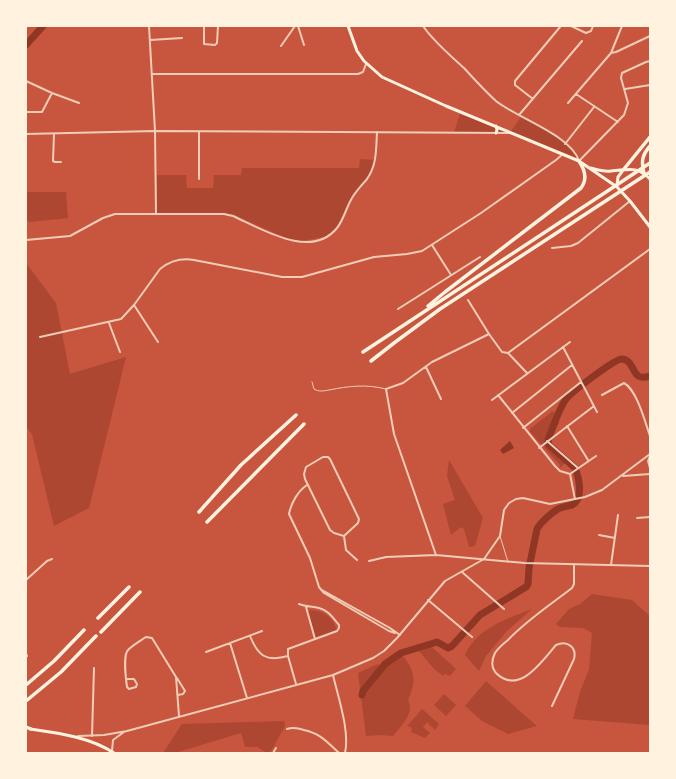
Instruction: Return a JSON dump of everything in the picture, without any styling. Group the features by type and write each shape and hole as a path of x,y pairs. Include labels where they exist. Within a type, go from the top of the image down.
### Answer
{"highway":[{"path":"624,169 650,137"},
{"path":"644,173 642,159 650,146"},
{"path":"418,315 445,292 581,188 585,177 584,170 579,161"},
{"path":"363,352 650,163"},
{"path":"371,361 440,310 650,172"},
{"path":"199,512 241,465 296,415"},
{"path":"207,522 304,424"},
{"path":"98,618 129,587"},
{"path":"101,632 140,592"},
{"path":"26,686 54,661 84,630"},
{"path":"26,701 61,672 96,636"},
{"path":"26,729 31,729"}],"main road":[{"path":"348,26 357,51 366,64 382,77 400,86 579,161 617,187 650,227"},
{"path":"496,126 496,133"},
{"path":"589,168 605,171 631,169 644,173 650,179"},
{"path":"617,187 618,176 624,169"},
{"path":"31,729 75,737 113,752"}],"street":[{"path":"149,26 155,131 156,213"},
{"path":"204,26 204,44 215,45 217,43 218,26"},
{"path":"296,26 304,45"},
{"path":"281,46 296,26"},
{"path":"424,26 496,100 509,110 548,130 577,155 579,161 618,122 627,110 628,103 621,78 622,73 650,61"},
{"path":"571,26 586,33 591,31 593,26"},
{"path":"568,103 611,53 622,26"},
{"path":"533,100 515,85 515,81 560,27"},
{"path":"611,53 650,36"},
{"path":"150,40 182,38"},
{"path":"519,115 582,41"},
{"path":"152,74 358,74 363,72 366,64"},
{"path":"26,81 79,103"},
{"path":"625,89 650,84"},
{"path":"26,112 40,112 43,110 52,93"},
{"path":"576,94 618,122"},
{"path":"565,144 594,107"},
{"path":"26,134 155,131 516,134"},
{"path":"199,132 199,179"},
{"path":"26,240 70,236 103,218 115,214 156,213 224,214 234,216 289,240 304,242 319,240 330,235 338,228 351,199 372,171 376,158 377,132"},
{"path":"54,134 53,161 62,162"},
{"path":"40,337 109,323 124,317 134,306 160,269 180,260 194,260 291,278 302,277 374,257 416,253 432,245 540,172 563,154"},
{"path":"552,248 571,246 578,243 630,201"},
{"path":"432,245 451,276"},
{"path":"508,353 650,249"},
{"path":"398,310 480,257"},
{"path":"468,300 502,352 508,353 527,373"},
{"path":"134,306 158,342"},
{"path":"109,323 120,352"},
{"path":"436,555 394,434 386,389 403,383 432,362 489,334"},
{"path":"492,400 570,342"},
{"path":"563,347 597,412"},
{"path":"512,413 572,365"},
{"path":"426,367 441,399"},
{"path":"524,428 581,382"},
{"path":"602,395 624,383 632,389 650,436"},
{"path":"498,395 539,448 560,471 572,473 588,460 596,456"},
{"path":"539,448 594,406"},
{"path":"567,426 588,460"},
{"path":"547,441 577,469"},
{"path":"650,455 648,460 650,468"},
{"path":"75,737 127,731 333,675 373,658 384,651 400,635 445,581 484,559 500,536 504,510 509,503 516,499 529,499 544,504 550,504 585,497 602,490 650,455"},
{"path":"323,457 328,457 330,459 359,520 358,523 344,536 330,530 307,485 304,474 306,467 323,457"},
{"path":"572,473 575,499"},
{"path":"622,476 650,474"},
{"path":"307,485 298,492 289,514 290,519 310,558 319,587 389,631 400,635"},
{"path":"611,565 618,515"},
{"path":"637,518 650,517"},
{"path":"599,535 615,538"},
{"path":"344,536 346,550 353,558 357,560"},
{"path":"369,561 386,557 436,555 525,563 650,566"},
{"path":"26,580 47,561 52,559"},
{"path":"552,706 574,659 574,649 571,645 561,643 556,646 526,677 516,681 505,679 497,674 492,660 496,651 514,633 572,588 574,584 574,564"},
{"path":"462,572 504,609"},
{"path":"428,600 472,637"},
{"path":"296,684 288,656 288,649 337,631 339,628 339,625 327,611 320,608 306,607 299,604"},
{"path":"306,607 315,639"},
{"path":"206,652 262,631"},
{"path":"250,636 259,652 268,658 276,660 288,656"},
{"path":"126,679 134,679 136,687 128,688 126,679 127,650 146,637 152,638 185,691 183,694 178,695"},
{"path":"230,643 248,698"},
{"path":"92,736 94,668"},
{"path":"333,675 346,729 345,753"},
{"path":"176,677 179,716"},
{"path":"287,728 294,728 320,735 339,753"},
{"path":"113,752 113,740 127,731"},
{"path":"273,753 276,748"}],"lane":[{"path":"312,382 314,389 319,391 365,385 386,389"},
{"path":"500,536 508,562"}],"shaded area":[{"path":"460,114 477,120 503,132 454,132"},
{"path":"521,117 544,129 560,140 573,152 577,158 511,131"},
{"path":"360,159 375,160 371,173 352,197 341,222 331,234 324,237 302,241 294,240 232,214 157,213 157,175 186,175 187,188 213,188 214,175 241,175 242,168 359,168"},
{"path":"26,192 66,192 68,218 30,222 26,220"},
{"path":"26,263 56,303 70,374 126,357 89,508 54,526 32,434 26,427"},
{"path":"553,411 559,420 559,424 552,431 548,443 566,462 559,469 560,465 530,432 530,429"},
{"path":"510,441 514,448 503,454 500,450"},
{"path":"449,460 483,518 475,546 469,547 464,529 461,527 451,535 443,504 455,500 447,476"},
{"path":"592,594 632,600 650,616 650,725 573,719 580,692 589,669 592,633 583,628 560,627 556,624 569,609 580,604"},
{"path":"532,609 507,631 486,656 479,671 465,655 470,646 485,631 513,616"},
{"path":"310,610 327,615 333,621 337,630 316,637 308,612"},
{"path":"431,646 456,669 450,676 445,674 443,676 434,669 419,651"},
{"path":"397,652 407,661 413,675 414,680 412,691 408,700 410,710 403,724 393,736 366,736 358,673 378,664 380,667"},
{"path":"486,681 537,726 508,734 482,721 465,706"},
{"path":"444,694 456,705 446,716 434,705"},
{"path":"422,709 439,724 435,730 427,722 423,727 430,733 425,738 411,732 412,728 407,726"},
{"path":"284,721 285,726 270,753 267,753 257,747 245,747 241,733 175,753 163,753 182,724"}],"waterway":[{"path":"26,45 43,26"},
{"path":"362,695 363,691 385,664 401,653 437,642 448,648 452,646 480,615 526,587 528,584 529,568 537,529 554,512 560,508 572,505 578,498 580,488 575,468 549,445 548,440 564,402 585,382 618,360 622,359 630,363 639,377 650,376"}]}
